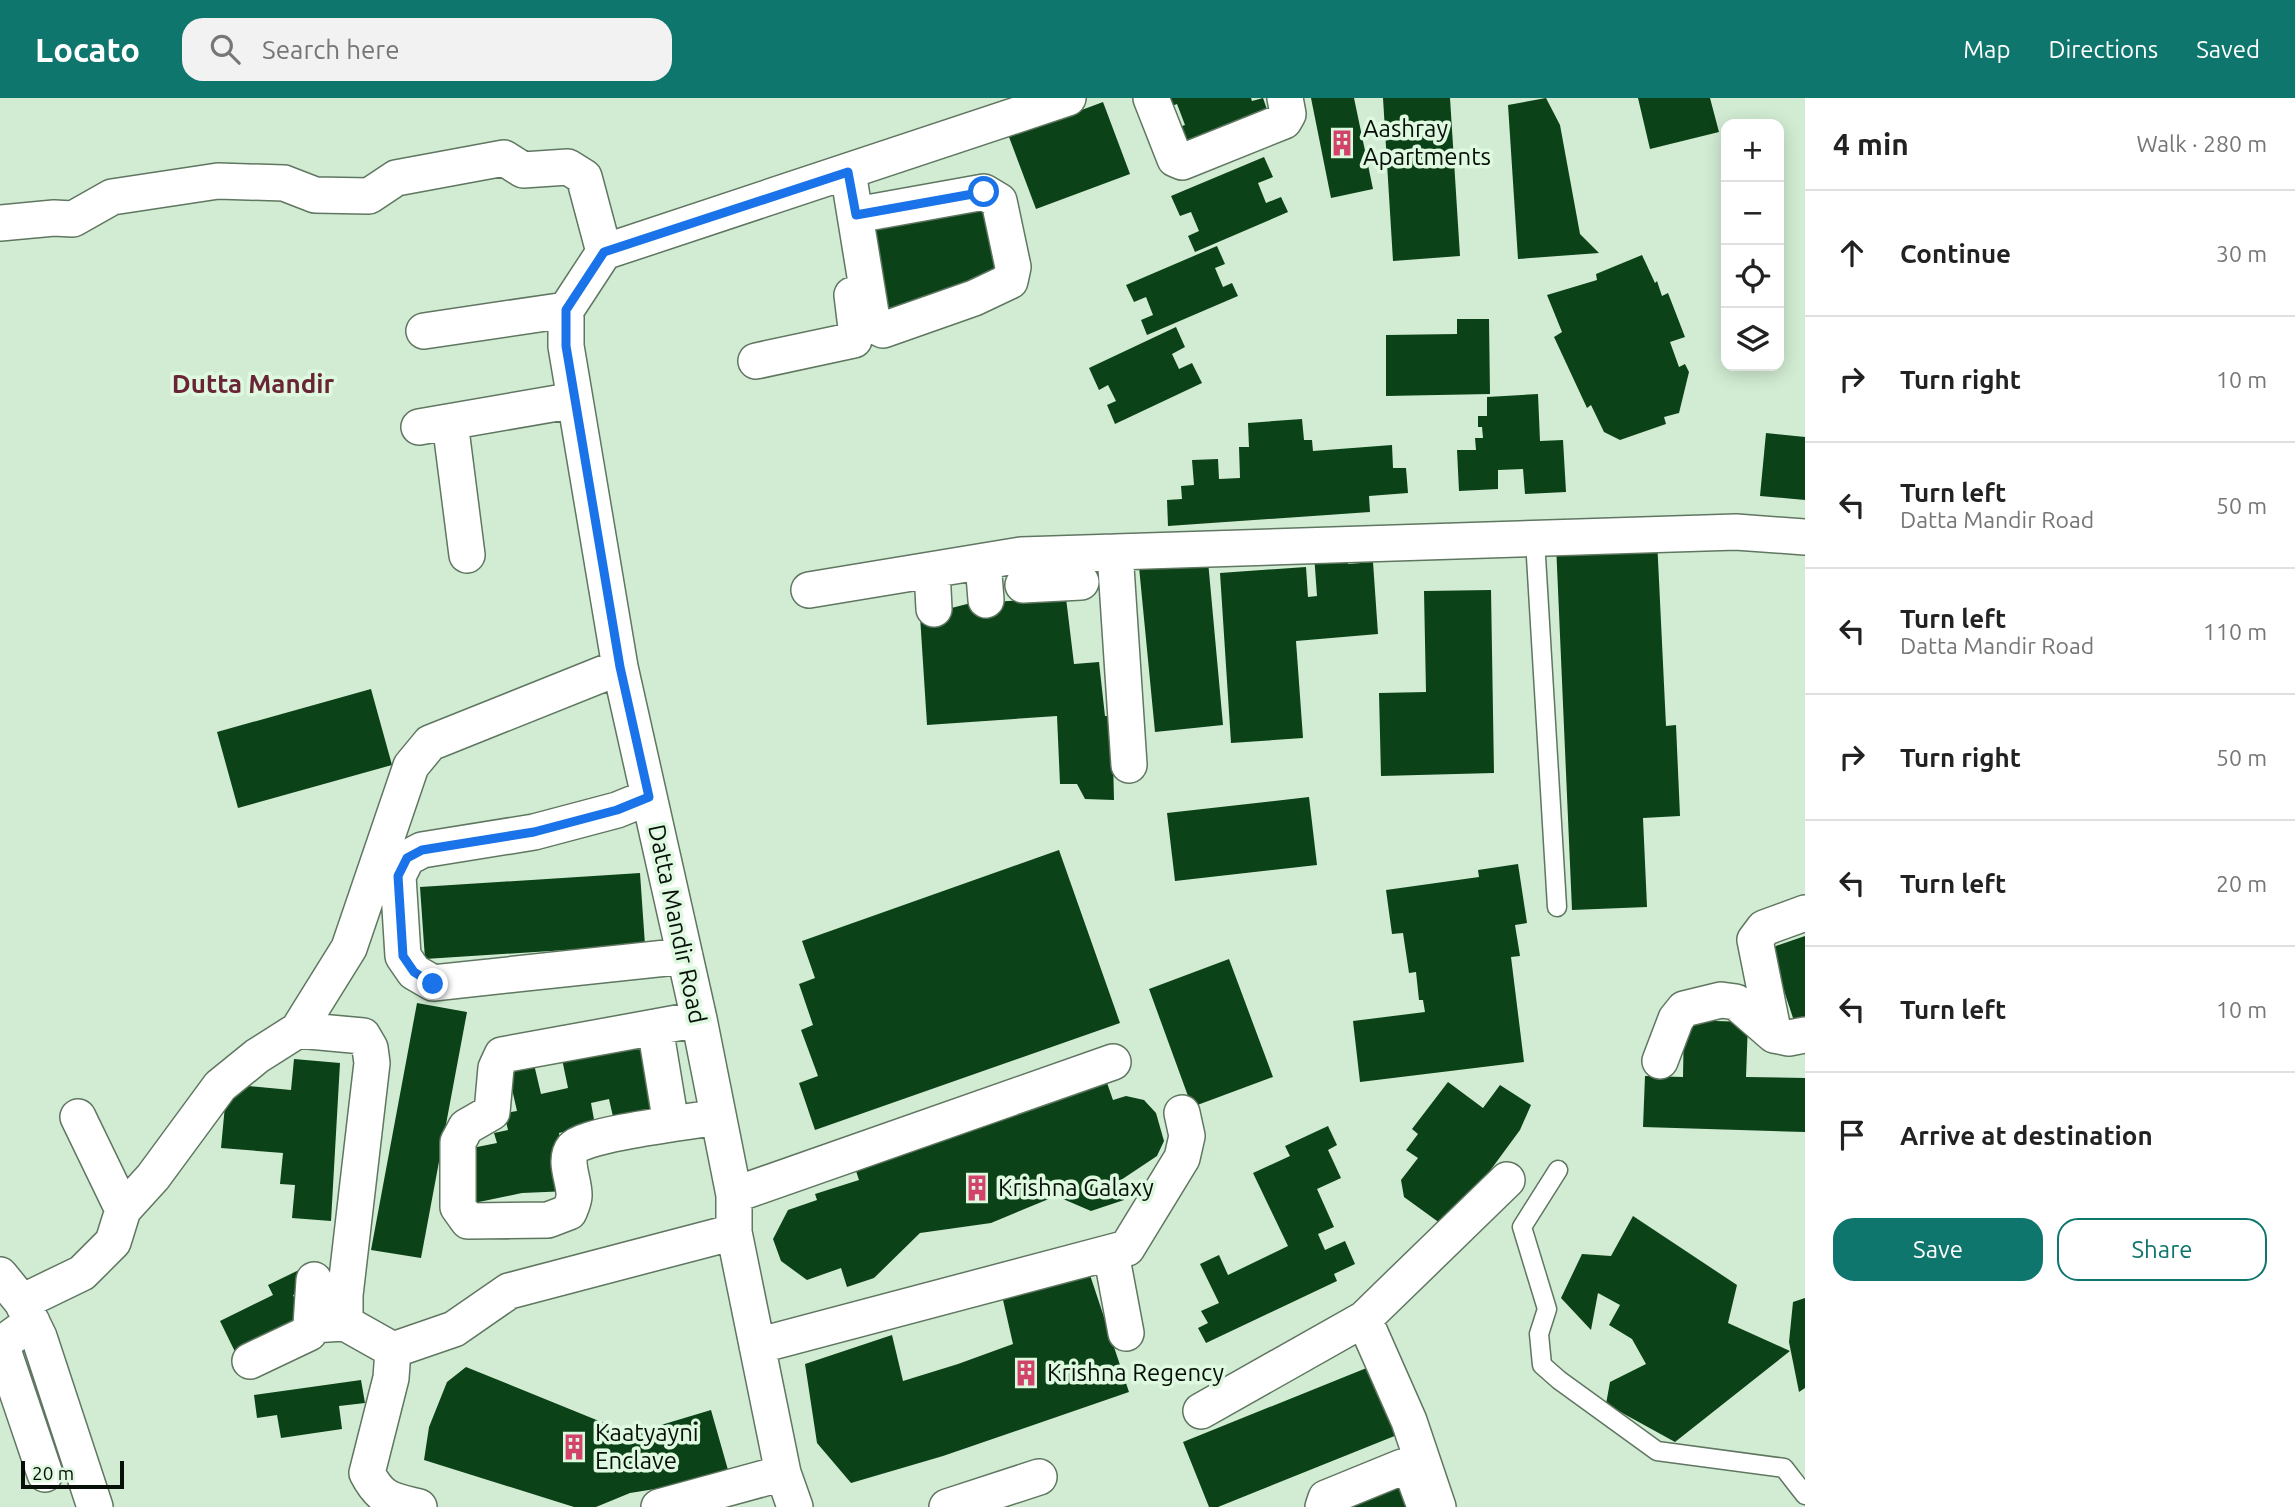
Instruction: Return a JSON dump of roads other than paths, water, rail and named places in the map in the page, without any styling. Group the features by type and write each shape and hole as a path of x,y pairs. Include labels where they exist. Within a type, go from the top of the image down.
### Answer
{"street":[{"path":"424,331 566,310 604,252 841,174 1025,104 1068,98"},
{"path":"1151,98 1175,159 1182,162 1284,121 1288,114 1285,98"},
{"path":"0,223 73,219 112,197 218,181 284,183 315,195 369,196 396,178 504,158 523,170 568,167 584,177 604,252"},
{"path":"841,174 856,215 873,325 883,330 974,298 1010,281 1013,267 999,201 984,192 856,215"},
{"path":"756,361 854,340 856,328 841,174"},
{"name":"Datta Mandir Road","path":"566,310 566,346 620,667 699,1019 734,1195 734,1232 783,1473 795,1507"},
{"path":"467,555 435,424 576,400"},
{"path":"809,590 983,562 1023,579 1081,575 1115,552 1737,532 1805,537"},
{"path":"1115,552 1129,765"},
{"path":"983,562 986,600"},
{"path":"932,570 934,609"},
{"path":"46,1474 4,1350 6,1340 27,1312 82,1273 113,1242 123,1210 161,1167 220,1086 257,1056 298,1030 349,948 411,766 430,743 620,667"},
{"path":"649,797 617,810 534,832 422,850 407,858 398,876 403,956 414,972 433,984 685,956"},
{"path":"1789,1035 1755,940 1764,928 1805,913"},
{"path":"1660,1061 1676,1019 1684,1009 1721,1000 1736,1002 1789,1035"},
{"path":"699,1019 502,1055 496,1068 492,1112 466,1127 458,1142 458,1207 468,1221 548,1220 569,1212 575,1198 569,1159 573,1149 579,1144 610,1135 718,1117"},
{"path":"655,1027 671,1124"},
{"path":"250,1361 328,1324 345,1296 372,1063 370,1048 363,1036 298,1030"},
{"path":"734,1195 1114,1062"},
{"path":"757,1346 1127,1248 1182,1158 1187,1136 1182,1112"},
{"path":"78,1117 123,1210"},
{"path":"1201,1411 1364,1319 1507,1180"},
{"path":"328,1324 393,1350 454,1329 509,1290 734,1232"},
{"path":"1111,1253 1126,1333"},
{"path":"0,1275 27,1312 39,1337 95,1507"},
{"path":"314,1280 328,1324"},
{"path":"1364,1319 1409,1421 1438,1507"},
{"path":"393,1350 399,1388 367,1473 374,1488 383,1497 419,1507"},
{"path":"1323,1507 1326,1499 1402,1467 1413,1474 1425,1507"},
{"path":"659,1507 783,1473"},
{"path":"947,1507 1039,1477"}],"lane":[{"path":"1535,540 1557,907"},
{"path":"1558,1170 1522,1227 1547,1309 1539,1334 1542,1365 1657,1451 1783,1468 1805,1495"}],"place":[{"name":"Aashray Apartments","path":"1342,143"},
{"name":"Krishna Galaxy","path":"977,1188"},
{"name":"Krishna Regency","path":"1026,1373"},
{"name":"Kaatyayni Enclave","path":"574,1447"}],"district":[{"name":"Dutta Mandir","path":"253,384"}]}
